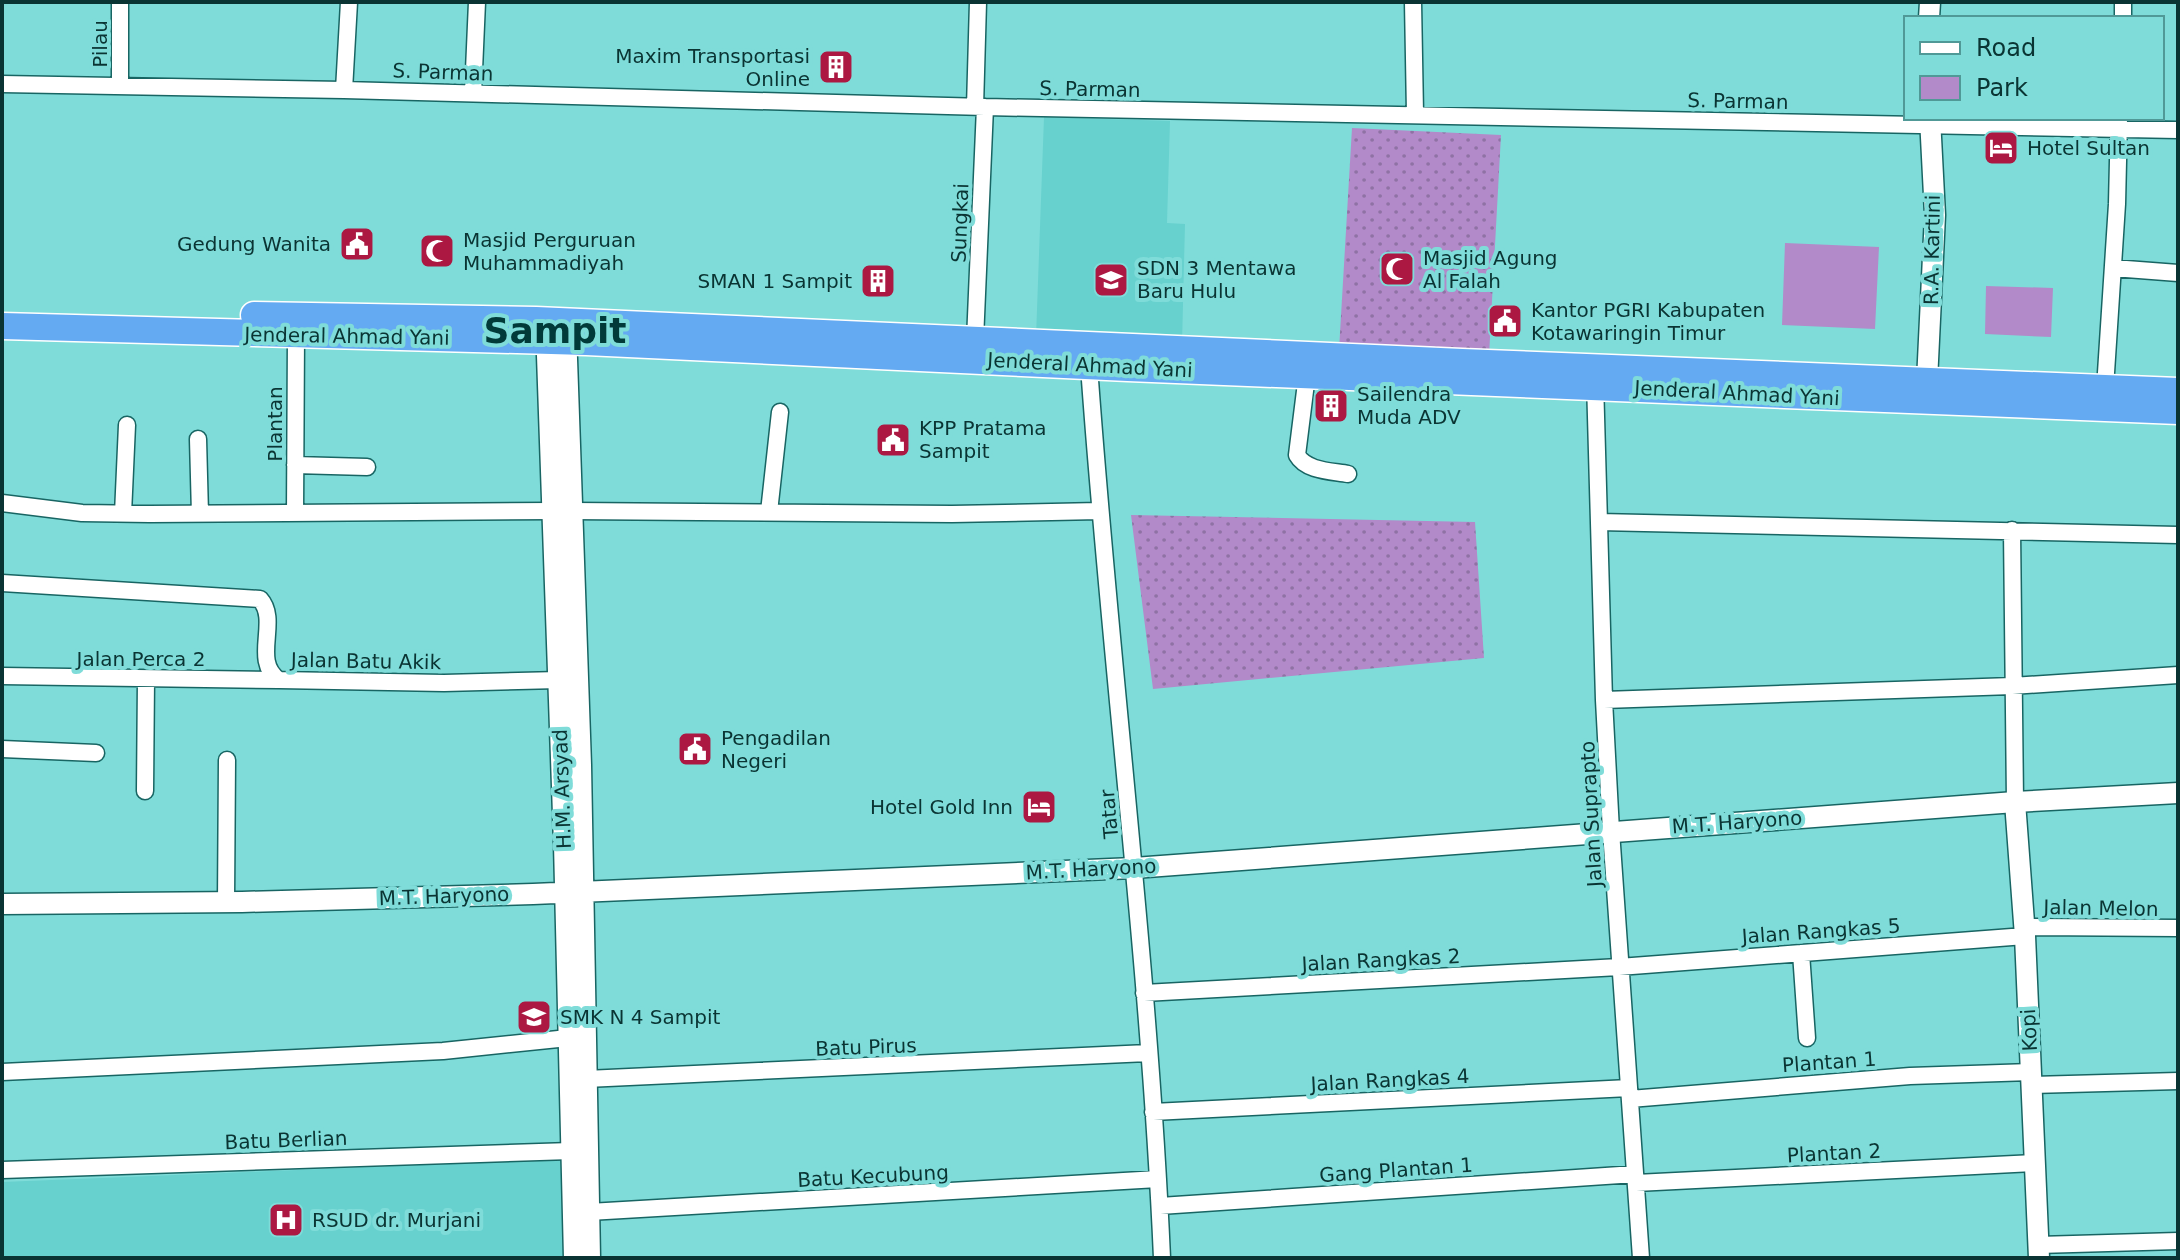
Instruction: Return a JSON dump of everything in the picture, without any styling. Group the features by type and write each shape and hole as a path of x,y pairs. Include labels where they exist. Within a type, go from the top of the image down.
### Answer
{"highway":[{"name":"Jenderal Ahmad Yani","path":"2,308 269,325 296,334 556,331 1089,366 1307,375 1927,381 2178,391"},
{"name":"Jenderal Ahmad Yani","path":"2,326 269,325 975,340 2178,411"}],"street":[{"name":"Pilau","path":"120,2 120,86"},
{"path":"344,90 349,2"},
{"path":"473,93 477,2"},
{"name":"Sungkai","path":"975,340 980,107 978,2"},
{"path":"1413,2 1415,114"},
{"name":"S. Parman","path":"2,84 980,107 2119,123 2178,130"},
{"name":"R.A. Kartini","path":"1927,381 1935,224 1930,122"},
{"path":"2105,388 2119,123"},
{"path":"2113,268 2178,273"},
{"name":"H.M. Arsyad","path":"556,331 574,892 568,1038 574,1258"},
{"name":"Plantan","path":"295,513 296,334"},
{"name":"Tatar","path":"1089,366 1099,511 1134,868 1162,1258"},
{"path":"1307,375 1297,455 1299,460 1310,466 1348,474"},
{"name":"Jalan Suprapto","path":"1595,377 1604,700 1619,967 1641,1258"},
{"path":"769,512 780,412"},
{"path":"123,514 127,425"},
{"path":"198,439 200,514"},
{"path":"295,465 367,467"},
{"path":"2,503 82,513 123,514 562,511 952,514 1099,511"},
{"path":"1599,522 2178,535"},
{"path":"2012,530 2015,802"},
{"name":"Jalan Batu Akik","path":"2,583 260,599 266,607 266,665 279,680 444,683 559,680"},
{"name":"H.M. Arsyad","path":"567,644 559,680 586,1079 590,1258"},
{"path":"1604,700 2012,686 2178,675"},
{"name":"Jalan Perca 2","path":"2,676 279,680"},
{"path":"145,791 146,679"},
{"path":"2,749 96,753"},
{"path":"226,902 227,760"},
{"name":"M.T. Haryono","path":"2,904 226,902 574,892 1134,868 1611,831 2178,793"},
{"name":"Kopi","path":"2015,802 2025,931 2039,1251"},
{"name":"Jalan Melon","path":"2025,931 2178,928"},
{"name":"Jalan Rangkas 5","path":"1619,967 2025,931"},
{"path":"1801,953 1807,1038"},
{"name":"Jalan Rangkas 2","path":"1144,993 1619,967"},
{"path":"2,1072 431,1052 568,1038"},
{"name":"Batu Pirus","path":"586,1079 1148,1053"},
{"name":"Plantan 1","path":"1630,1093 1894,1077 2178,1081"},
{"name":"Jalan Rangkas 4","path":"1153,1112 1630,1093"},
{"name":"Batu Berlian","path":"2,1170 571,1151"},
{"name":"Plantan 2","path":"1636,1179 2035,1163"},
{"name":"Batu Kecubung","path":"589,1212 1158,1179"},
{"name":"Gang Plantan 1","path":"1160,1206 1636,1179"},
{"path":"2039,1251 2178,1241"}],"shaded area":[{"name":"SDN 3 Mentawa Baru Hulu","path":"1044,117 1170,121 1167,223 1185,224 1182,344 1036,337"},
{"name":"RSUD dr. Murjani","path":"569,1159 570,1258 2,1258 2,1182"}],"green space":[{"path":"1352,128 1501,135 1489,356 1339,350"},
{"path":"1785,243 1879,247 1875,329 1782,325"},
{"path":"1986,286 2053,288 2051,337 1985,334"},
{"path":"1131,515 1475,522 1484,658 1153,689"}],"place":[{"name":"Maxim Transportasi Online","path":"836,67"},
{"name":"Hotel Sultan","path":"2001,148"},
{"name":"Gedung Wanita","path":"357,244"},
{"name":"Masjid Perguruan Muhammadiyah","path":"437,251"},
{"name":"Masjid Agung Al Falah","path":"1397,269"},
{"name":"SDN 3 Mentawa Baru Hulu","path":"1111,280"},
{"name":"SMAN 1 Sampit","path":"878,281"},
{"name":"Kantor PGRI Kabupaten Kotawaringin Timur","path":"1505,321"},
{"name":"Sailendra Muda ADV","path":"1331,406"},
{"name":"KPP Pratama Sampit","path":"893,440"},
{"name":"Pengadilan Negeri","path":"695,749"},
{"name":"Hotel Gold Inn","path":"1039,807"},
{"name":"SMK N 4 Sampit","path":"534,1017"},
{"name":"RSUD dr. Murjani","path":"286,1220"}],"district":[{"name":"Sampit","path":"555,330"}]}
